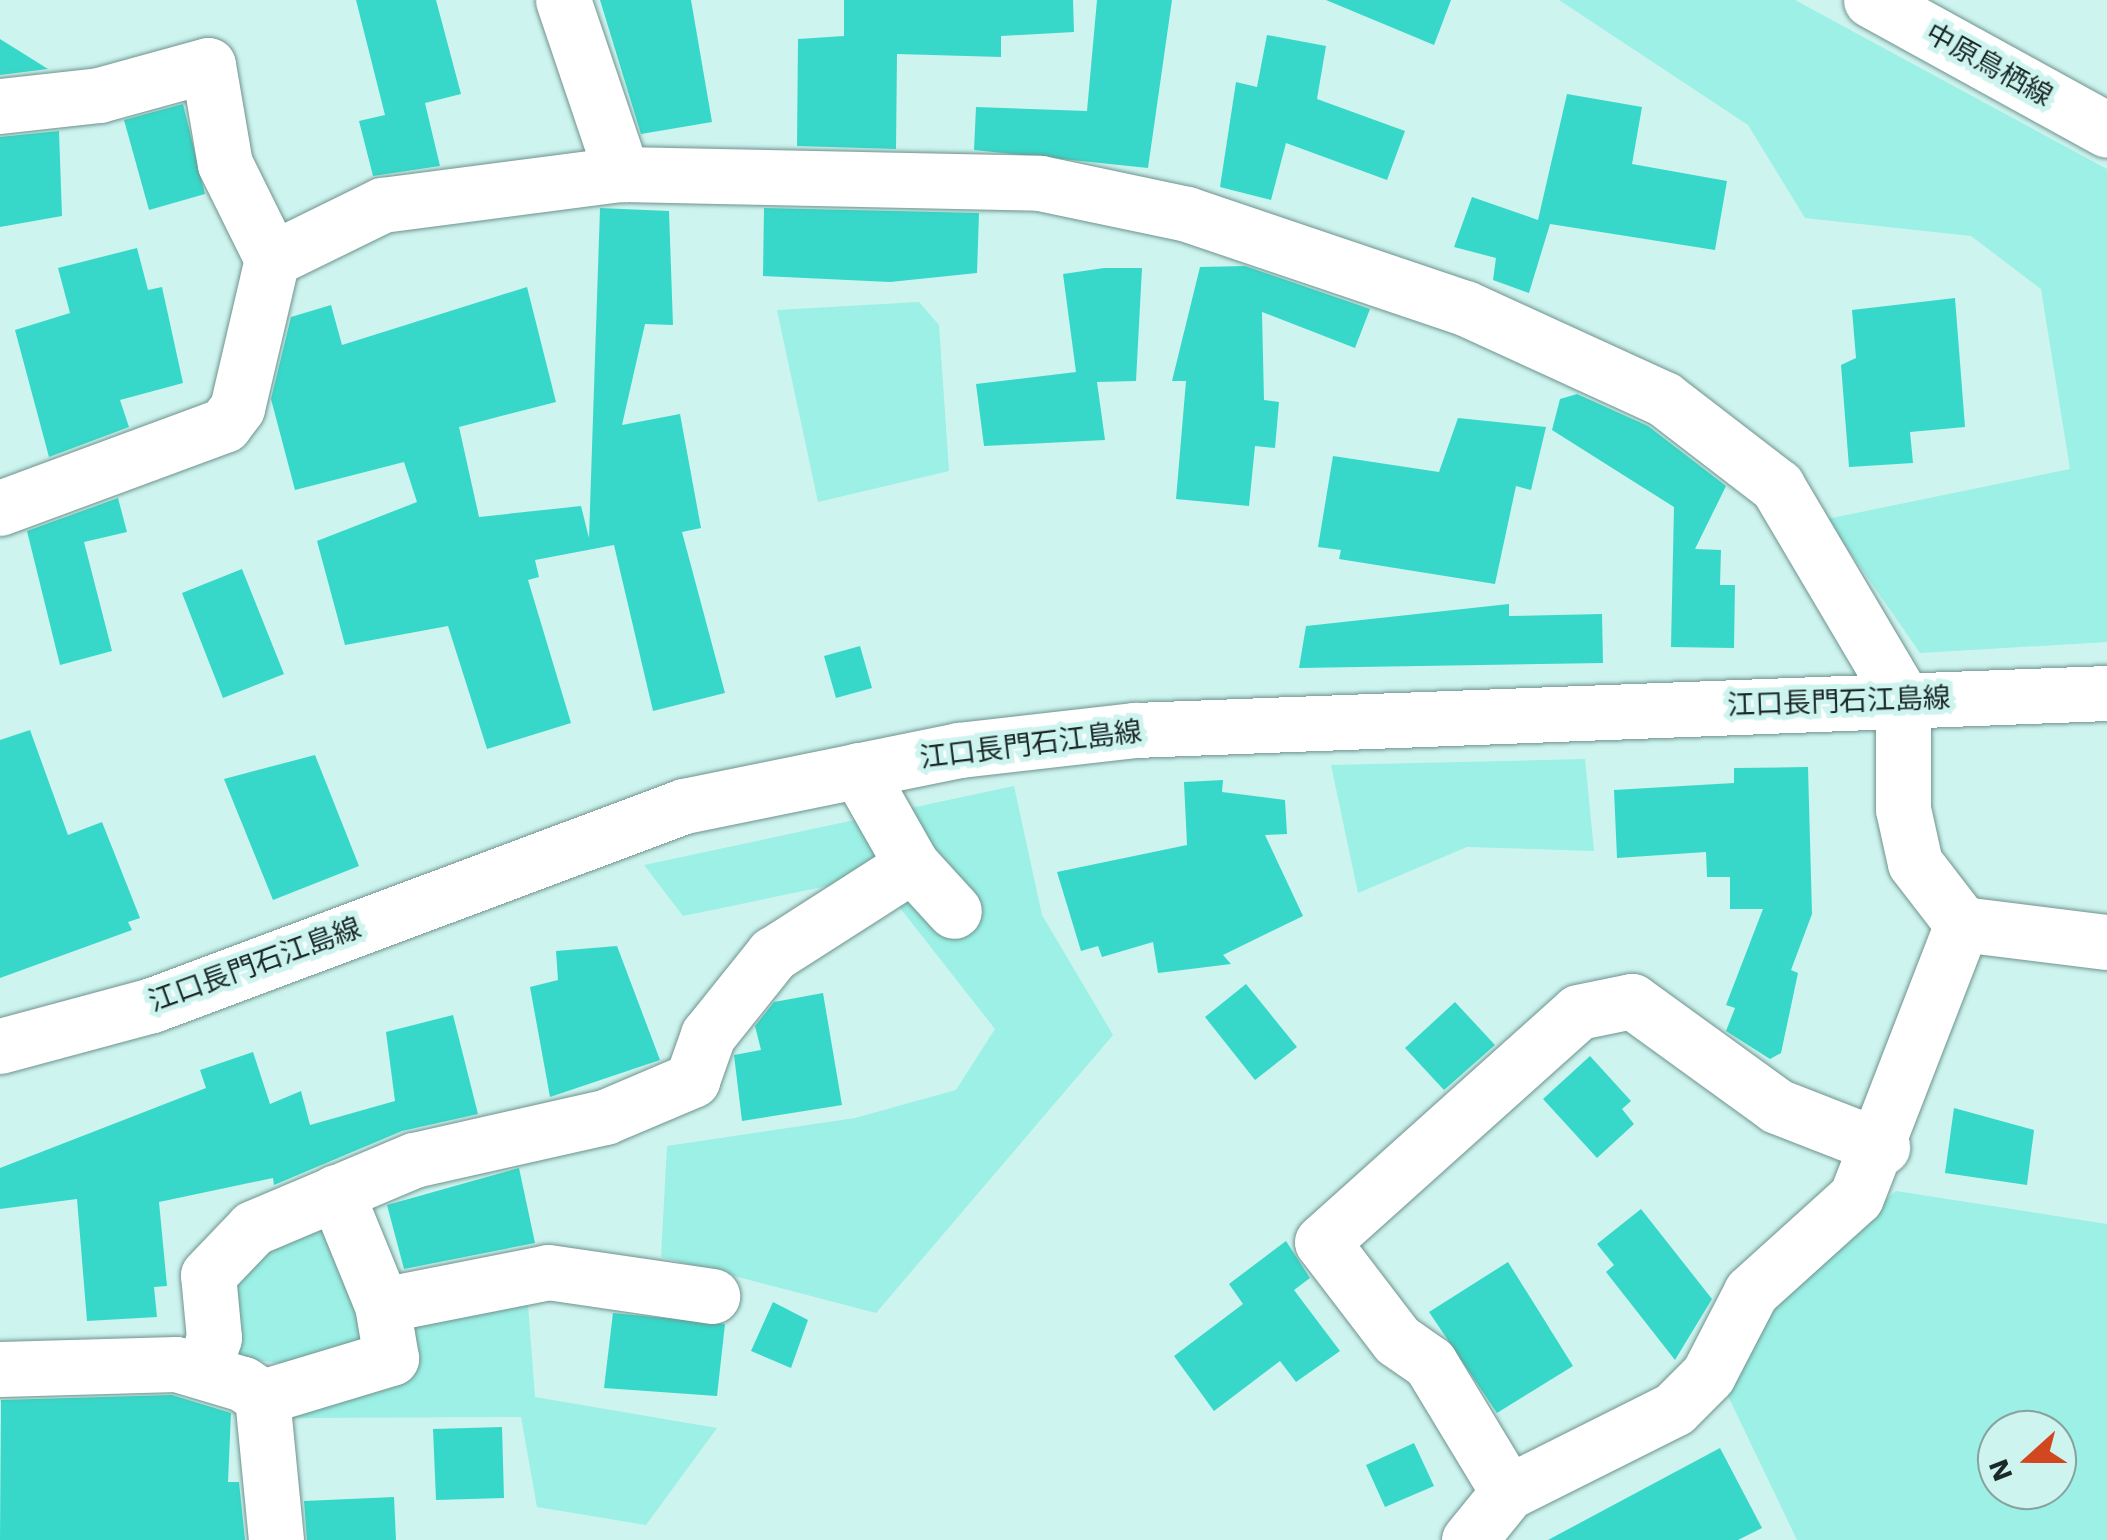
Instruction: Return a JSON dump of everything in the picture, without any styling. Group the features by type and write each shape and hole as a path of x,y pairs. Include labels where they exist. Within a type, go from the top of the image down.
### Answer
{"street":[{"path":"563,0 622,174"},
{"name":"中原鳥栖線","path":"1871,0 2107,130"},
{"path":"0,106 99,95 208,65 225,164 272,258 237,408 224,426 0,508"},
{"path":"272,258 382,205 622,174 1040,183 1188,214 1465,308 1664,399 1724,438 1787,502 1904,699 1903,809 1916,863 1962,924 2107,942"},
{"name":"江口長門石江島線","path":"0,1046 152,1004 684,806 858,770 1135,730 2107,693"},
{"path":"858,770 912,865 954,911"},
{"path":"204,1368 217,1256 253,1228 414,1160 604,1117 692,1080 708,1035 772,954 912,865"},
{"path":"1469,1540 1508,1492 1674,1408 1708,1375 1751,1292 1856,1197 1882,1147 1912,1035 1962,924"},
{"path":"1508,1492 1430,1363 1397,1340 1322,1242 1578,1012 1632,1001 1777,1106 1882,1147"},
{"path":"0,1369 204,1368 262,1398 391,1358 382,1305 336,1192"},
{"path":"382,1305 548,1272 712,1296"},
{"path":"262,1398 276,1540"}],"green space":[{"path":"1559,0 1795,0 2107,169 2107,642 1920,653 1827,519 2070,469 2041,289 1971,236 1805,218 1748,125"},
{"path":"919,302 939,325 949,471 818,502 777,310"},
{"path":"1585,759 1594,851 1467,847 1358,893 1331,765"},
{"path":"1014,786 1042,915 1113,1035 876,1313 661,1257 667,1146 855,1118 956,1090 995,1029 875,876 683,916 644,865"},
{"path":"1896,1191 2107,1224 2107,1540 1797,1540 1727,1394 1769,1294"},
{"path":"327,1212 372,1329 527,1291 535,1397 717,1428 646,1525 537,1507 521,1417 294,1418 280,1363 236,1358 222,1263"}],"building":[{"path":"356,0 436,0 461,94 425,103 440,166 373,176 359,121 385,115"},
{"path":"600,0 691,0 712,122 641,134"},
{"path":"844,0 1073,0 1074,32 1001,36 1001,57 897,54 896,149 797,146 798,39 844,36"},
{"path":"1097,0 1172,0 1148,168 974,150 976,107 1087,111"},
{"path":"1326,0 1451,0 1434,45"},
{"path":"1267,35 1326,46 1317,99 1405,131 1387,180 1286,143 1271,200 1220,187 1236,82 1257,87"},
{"path":"0,39 48,69 0,75"},
{"path":"1567,94 1642,107 1632,164 1727,181 1715,250 1550,224 1529,293 1493,280 1496,258 1454,247 1472,197 1538,220"},
{"path":"183,104 205,194 149,210 124,120"},
{"path":"59,131 62,216 0,227 0,137"},
{"path":"600,208 669,211 673,325 645,324 622,425 680,414 701,528 682,532 725,693 653,711 614,545 535,560 539,577 528,580 571,723 487,749 448,626 345,645 317,541 417,502 404,462 295,490 271,399 291,317 331,305 342,345 527,287 556,402 459,427 479,517 581,506 589,538"},
{"path":"764,208 979,213 977,273 890,282 763,276"},
{"path":"137,248 148,290 162,287 183,383 120,400 129,427 49,457 15,330 70,313 58,268"},
{"path":"1245,266 1370,309 1355,348 1262,312 1264,400 1279,402 1275,448 1255,446 1249,506 1176,499 1186,381 1172,381 1200,267"},
{"path":"1142,268 1136,381 1097,382 1105,440 984,446 976,384 1076,372 1063,274"},
{"path":"1955,298 1965,427 1910,432 1913,463 1849,467 1841,365 1856,358 1852,310"},
{"path":"1577,394 1648,426 1726,486 1695,549 1721,550 1720,585 1735,585 1734,648 1671,647 1674,507 1552,430 1560,399"},
{"path":"1458,418 1546,427 1531,490 1516,486 1495,584 1339,559 1341,550 1318,547 1333,456 1439,472"},
{"path":"118,498 127,532 84,542 112,651 60,665 27,531"},
{"path":"242,569 284,674 223,698 182,593"},
{"path":"1509,604 1509,616 1602,614 1603,663 1299,668 1306,626"},
{"path":"860,646 872,688 836,698 824,656"},
{"path":"30,730 68,835 102,822 140,918 128,922 132,930 0,978 0,740"},
{"path":"315,755 359,866 273,900 224,779"},
{"path":"1808,767 1812,914 1791,970 1798,973 1781,1053 1770,1059 1726,1031 1735,1008 1726,1005 1763,909 1730,909 1730,877 1707,877 1706,852 1617,858 1614,790 1734,783 1734,768"},
{"path":"1223,780 1222,792 1285,800 1287,834 1265,835 1303,916 1223,955 1231,964 1158,973 1153,942 1102,957 1098,946 1081,951 1057,872 1187,845 1184,782"},
{"path":"617,946 660,1060 550,1097 530,987 558,980 556,951"},
{"path":"1246,984 1297,1047 1255,1080 1205,1017"},
{"path":"823,993 842,1105 742,1121 734,1055 761,1050 755,1026 774,1002"},
{"path":"1455,1002 1495,1045 1444,1090 1405,1048"},
{"path":"453,1015 478,1114 402,1131 274,1185 273,1178 159,1202 167,1286 154,1287 157,1317 87,1321 77,1199 0,1209 0,1168 206,1088 200,1070 253,1052 270,1104 301,1091 310,1125 395,1101 386,1032"},
{"path":"1590,1056 1631,1101 1622,1109 1634,1124 1597,1158 1543,1099"},
{"path":"1954,1108 2034,1130 2027,1185 1945,1173"},
{"path":"519,1168 535,1243 404,1269 387,1205"},
{"path":"1641,1209 1712,1299 1675,1360 1606,1272 1614,1265 1597,1244"},
{"path":"1286,1241 1310,1278 1294,1290 1340,1351 1296,1382 1280,1361 1214,1411 1174,1356 1243,1304 1229,1284"},
{"path":"1508,1262 1573,1366 1497,1413 1429,1312"},
{"path":"773,1302 808,1320 791,1368 751,1351"},
{"path":"613,1313 725,1324 717,1396 604,1388"},
{"path":"172,1395 231,1413 228,1482 239,1482 245,1540 0,1540 1,1400"},
{"path":"502,1427 504,1498 436,1500 433,1429"},
{"path":"1414,1443 1434,1486 1385,1507 1366,1465"},
{"path":"1720,1448 1762,1528 1738,1540 1548,1540"},
{"path":"394,1497 396,1540 307,1540 304,1501"}]}
